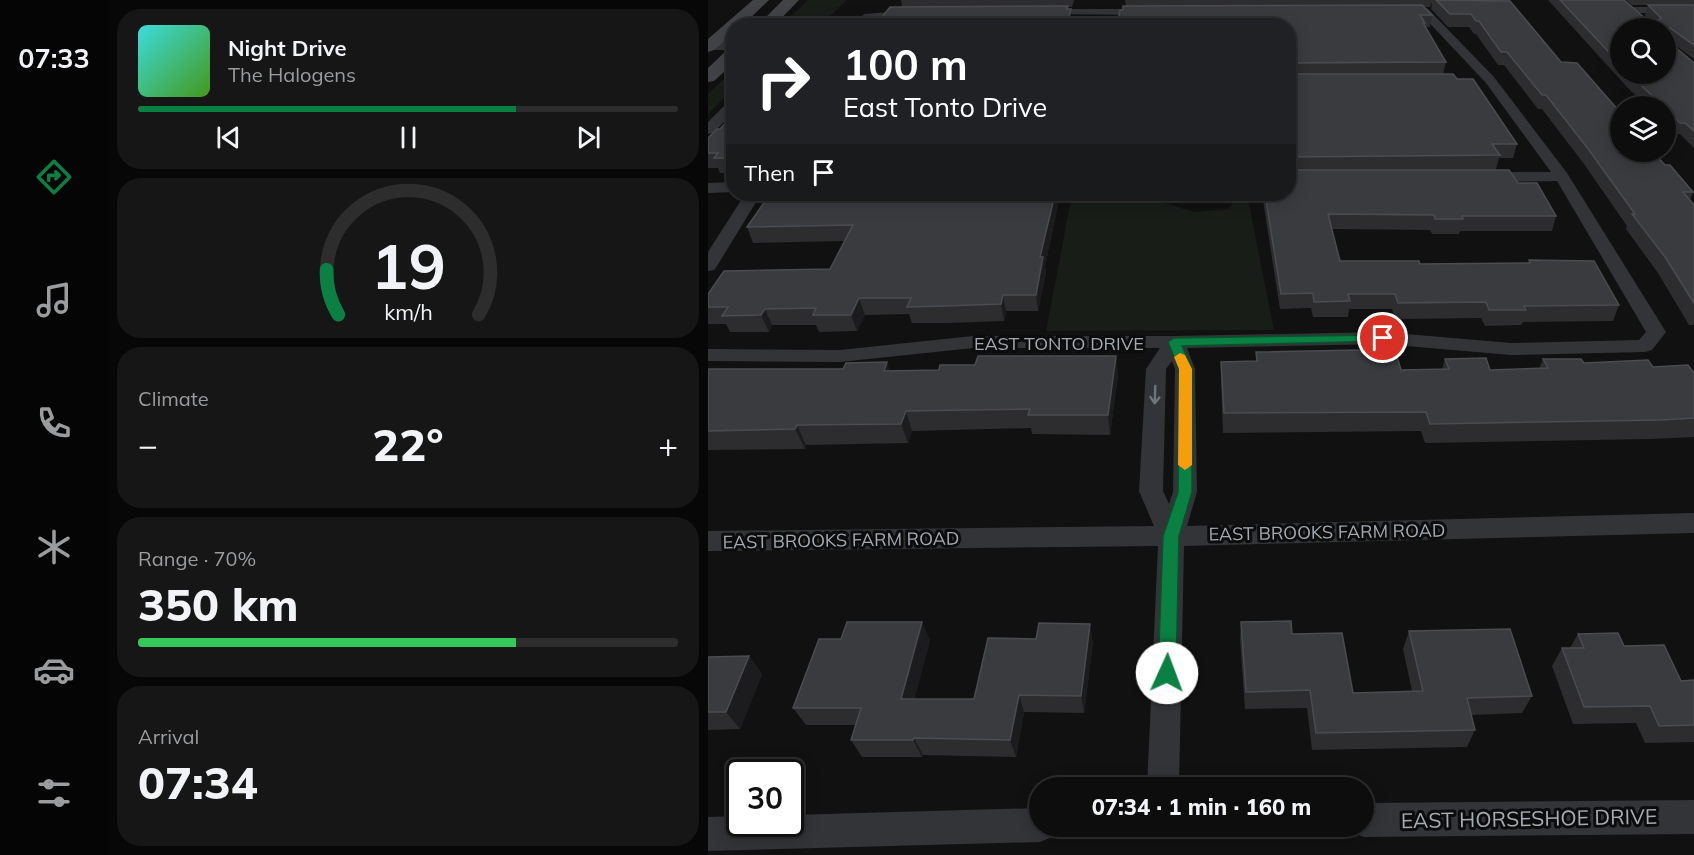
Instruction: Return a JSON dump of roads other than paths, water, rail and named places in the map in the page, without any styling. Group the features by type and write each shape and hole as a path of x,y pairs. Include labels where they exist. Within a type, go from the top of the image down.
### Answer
{"main road":[{"path":"741,18 762,0"},
{"path":"773,18 792,0"},
{"path":"710,44 726,30"},
{"path":"708,77 726,60"}],"street":[{"path":"1617,0 1638,18"},
{"path":"1029,12 1100,6 1157,12"},
{"path":"1629,10 1694,10"},
{"path":"1389,11 1424,11 1490,80 1562,176"},
{"path":"866,17 925,13"},
{"path":"710,44 726,41"},
{"path":"710,44 726,45"},
{"path":"1466,80 1490,80"},
{"path":"708,130 726,112"},
{"path":"1467,177 1562,176"},
{"name":"EAST TONTO DRIVE","path":"708,355 840,357 973,342 1174,342 1383,338 1511,349 1644,346 1656,332 1562,176"},
{"path":"708,188 726,187"},
{"path":"708,266 749,201"},
{"path":"1171,536 1151,491 1156,369 1174,342"},
{"path":"1163,777 1171,536 1185,492 1185,369 1174,342"},
{"name":"EAST BROOKS FARM ROAD","path":"708,541 1171,536 1694,523"},
{"name":"EAST HORSESHOE DRIVE","path":"1374,820 1694,817"},
{"path":"708,834 1029,825"}]}
